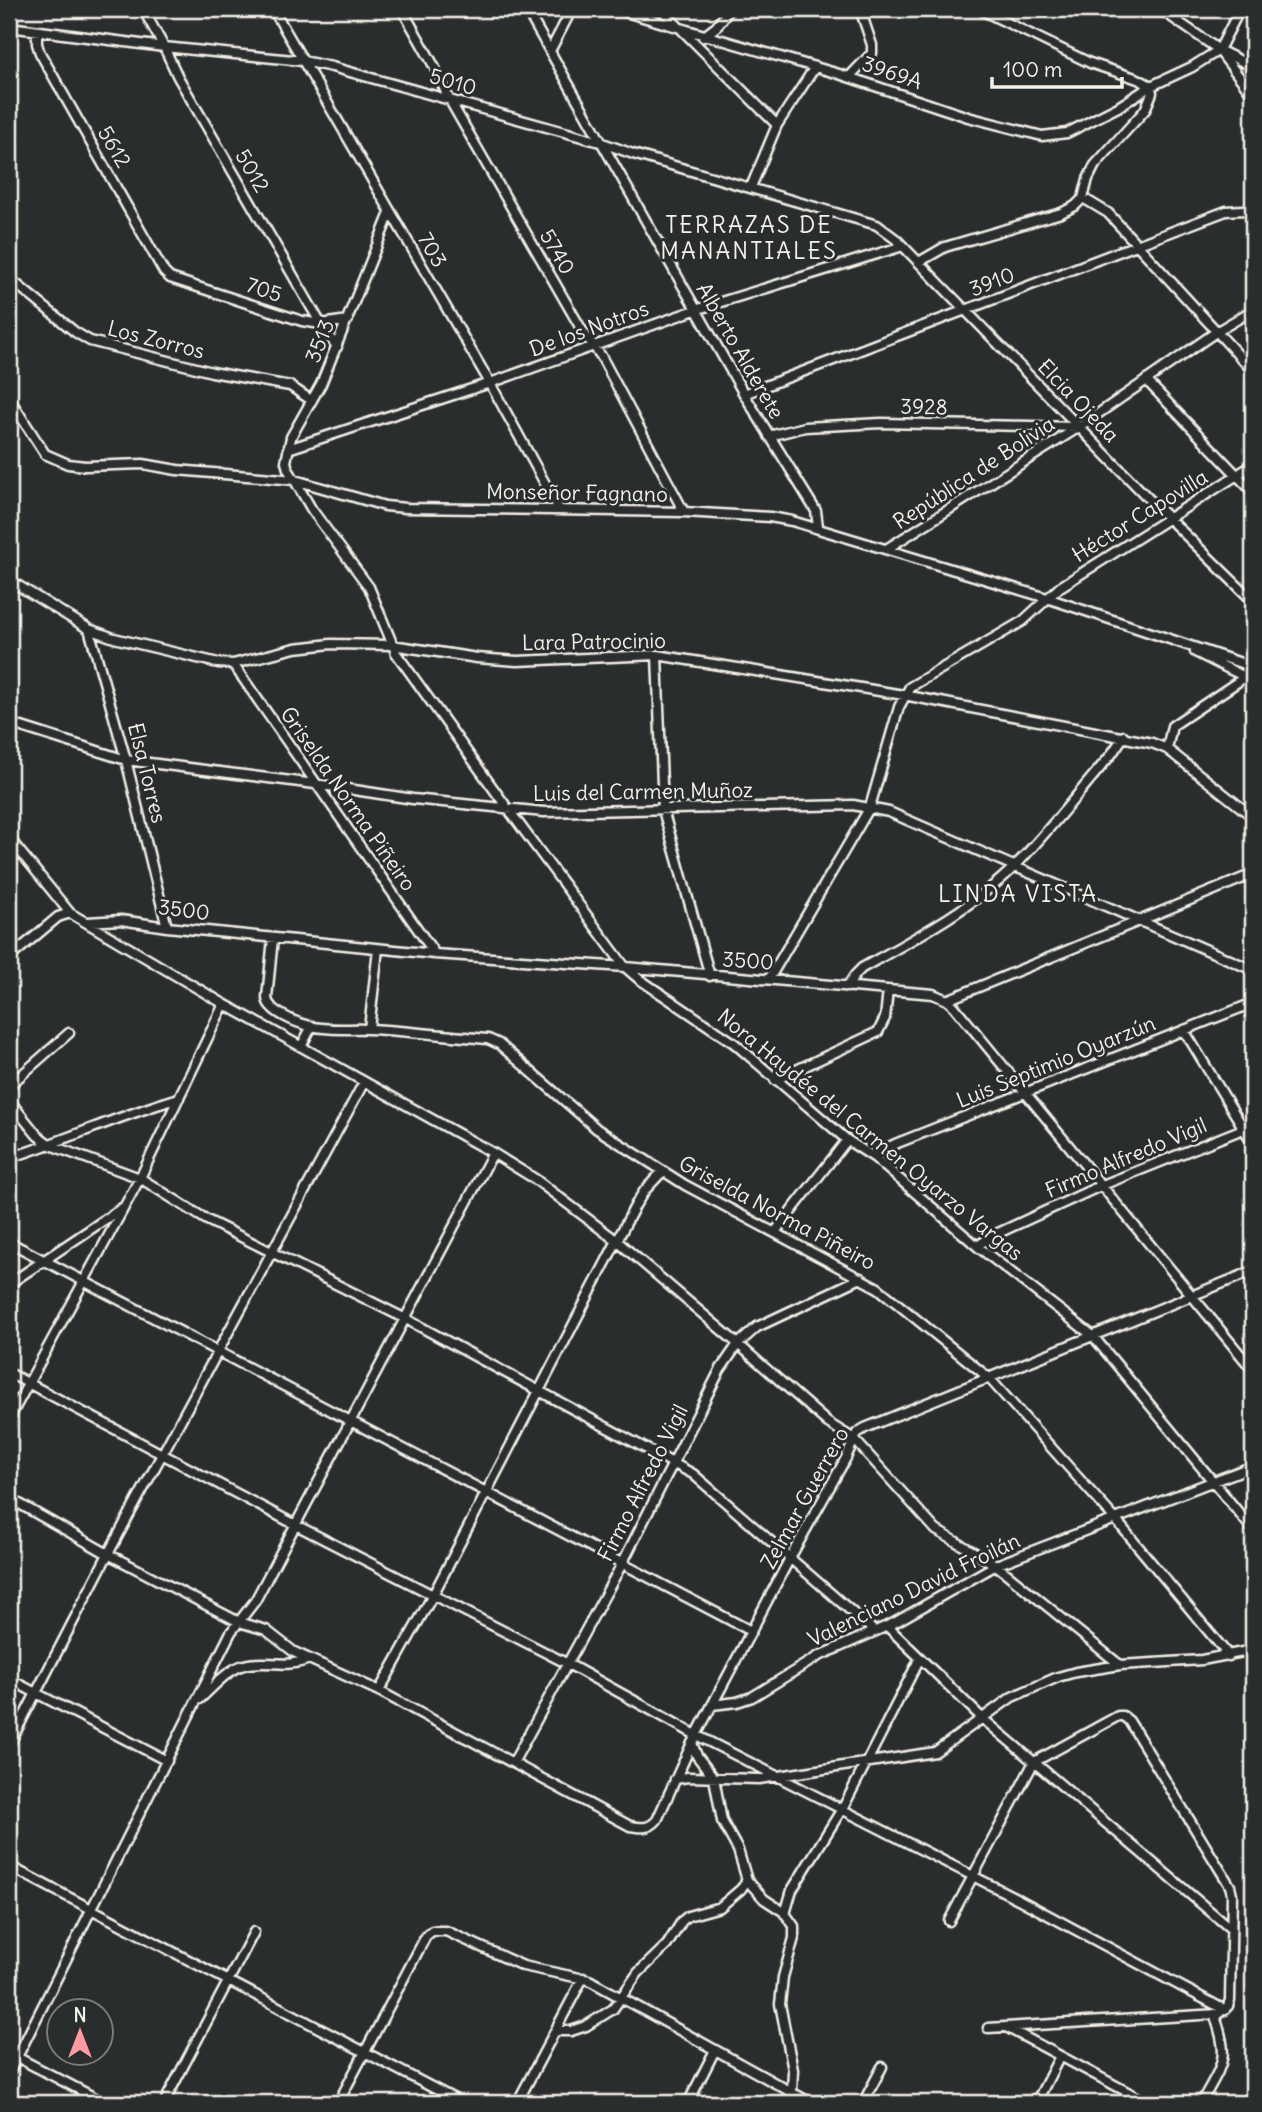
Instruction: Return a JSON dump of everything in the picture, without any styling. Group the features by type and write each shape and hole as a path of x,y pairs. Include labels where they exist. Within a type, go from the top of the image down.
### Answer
{"street":[{"name":"5012","path":"143,9 178,78 337,347"},
{"name":"703","path":"273,9 490,383 559,509"},
{"name":"5740","path":"402,9 441,79 449,99 583,332 601,356 684,512"},
{"name":"Alberto Alderete","path":"526,9 695,310 816,511 818,527"},
{"path":"550,51 572,9"},
{"name":"3969A","path":"615,9 815,67 968,117 1042,136 1067,133 1118,107 1151,86"},
{"path":"661,9 777,125"},
{"path":"698,46 730,9"},
{"path":"849,78 872,54 872,45 860,9"},
{"path":"979,9 1090,63 1151,86"},
{"path":"1160,9 1219,50 1253,67"},
{"path":"1151,86 1192,67 1219,50 1240,9"},
{"name":"5010","path":"9,27 303,61 600,142 877,225"},
{"name":"5612","path":"37,31 40,53 164,272 170,278"},
{"path":"1219,50 1253,95"},
{"path":"751,187 777,125 815,67"},
{"path":"919,262 945,247 1061,213 1075,206 1083,198 1095,165 1122,132 1145,110 1152,93 1151,86"},
{"path":"1083,198 1108,213 1253,371"},
{"name":"3910","path":"744,394 1226,211 1243,210 1253,213"},
{"name":"3513","path":"288,449 291,437 321,384 337,347 390,213"},
{"name":"Elcia Ojeda","path":"877,225 903,246 1168,519 1253,601"},
{"name":"De los Notros","path":"288,449 490,383 695,310 903,246"},
{"name":"Los Zorros","path":"9,278 75,332 90,341 212,372 276,382 290,386 311,400"},
{"name":"705","path":"170,278 302,321 321,324 348,320"},
{"name":"República de Bolivia","path":"888,548 1079,427 1216,332 1253,310"},
{"path":"1146,380 1253,492"},
{"name":"Monseñor Fagnano","path":"9,398 45,454 68,464 143,464 177,470 295,480 385,506 406,508 684,512 769,517 818,527 888,548 1253,667"},
{"name":"3928","path":"769,436 805,427 869,424 1079,427"},
{"path":"288,449 286,462 295,480"},
{"name":"Héctor Capovilla","path":"904,695 910,687 1023,621 1059,587 1253,465"},
{"name":"Nora Haydée del Carmen Oyarzo Vargas","path":"295,480 312,510 369,587 391,645 625,967 734,1043 847,1140 875,1158 977,1246 1093,1336 1253,1530"},
{"name":"Lara Patrocinio","path":"9,580 89,629 114,638 218,663 233,664 314,645 391,645 517,661 657,655 904,695 1124,736 1167,749 1253,817"},
{"name":"Elsa Torres","path":"89,629 126,760 167,927"},
{"name":"Monseñor Fagnano","path":"1164,637 1249,679"},
{"path":"657,655 663,810 710,976"},
{"name":"Griselda Norma Piñeiro","path":"233,664 435,954"},
{"path":"1167,749 1172,726 1249,679"},
{"path":"769,979 870,807 904,695"},
{"name":"Luis del Carmen Muñoz","path":"9,723 126,760 413,799 508,809 544,812 853,805 870,807 888,812 1253,970"},
{"path":"847,986 862,968 931,929 1014,867 1111,755 1124,736"},
{"path":"9,838 70,913 224,1004 302,1045 535,1179 617,1241 828,1423 854,1439 936,1530 996,1565 1120,1665"},
{"path":"1253,874 947,1000 1253,1370"},
{"path":"9,958 58,917 70,913"},
{"name":"3500","path":"87,922 121,920 378,949 933,994 947,1000"},
{"name":"Griselda Norma Piñeiro","path":"273,938 267,1003 272,1009 324,1029 369,1029 488,1039 499,1044 584,1119 663,1171 878,1287 989,1378 1116,1520 1228,1656"},
{"path":"369,1029 378,949"},
{"path":"775,1080 878,1032 885,1018 888,990"},
{"name":"Luis Septimio Oyarzún","path":"875,1158 895,1144 1253,1003"},
{"path":"9,1419 124,1207 224,1004"},
{"path":"302,1045 312,1026"},
{"path":"1184,1030 1249,1127 1253,1144"},
{"path":"9,1086 69,1033"},
{"path":"9,1745 108,1554 364,1082"},
{"path":"9,1158 179,1098"},
{"path":"9,1100 37,1135 50,1145 139,1178 207,1220 406,1319 693,1474 874,1631"},
{"name":"Firmo Alfredo Vigil","path":"977,1246 994,1235 1100,1186 1249,1127"},
{"path":"775,1232 847,1140"},
{"path":"9,2073 13,2055 167,1761 231,1632 255,1601 493,1153"},
{"path":"379,1691 433,1595 617,1241 645,1190 663,1171"},
{"path":"9,1284 124,1207"},
{"path":"9,1242 751,1631"},
{"name":"Zelmar Guerrero","path":"513,1763 631,1826 651,1826 657,1820 694,1739 790,1558 854,1439 865,1428 1253,1271"},
{"name":"Firmo Alfredo Vigil","path":"513,1763 622,1564 720,1370 738,1343 757,1327 861,1278"},
{"path":"9,1373 294,1524 568,1664 694,1739 777,1776 973,1876 1224,2010"},
{"name":"Valenciano David Froilán","path":"712,1705 752,1697 819,1656 887,1626 996,1565 1253,1466"},
{"path":"9,1498 108,1554 239,1622 266,1630 295,1652 379,1691 513,1763"},
{"path":"887,1626 982,1718 1231,1929"},
{"path":"675,1779 758,1779 935,1752 1012,1697 1058,1677 1120,1665 1202,1660 1253,1650"},
{"path":"786,1914 792,1890 841,1809 920,1658"},
{"path":"195,1703 236,1668 245,1664 291,1665 309,1659"},
{"path":"9,1679 167,1761"},
{"path":"949,1921 1034,1762 1118,1716 1129,1721 1230,1886 1230,2000 1224,2010 1214,2014 988,2028"},
{"path":"694,1739 697,1756 714,1778 722,1821 738,1850 747,1880 764,1899 786,1914 795,1930 780,1993 793,2070 792,2092"},
{"path":"9,1866 462,2103"},
{"path":"556,2031 571,2031 592,2023 613,2009 638,1973 667,1945 682,1921 688,1916 720,1907 741,1889 747,1880"},
{"path":"338,2103 426,1936 432,1931 446,1931 523,1966 583,1978 811,2103"},
{"path":"164,2103 254,1932"},
{"path":"517,2103 583,1978"},
{"path":"1201,2103 1223,2059 1221,2034 1214,2014"},
{"path":"1005,2027 1148,2103"},
{"path":"688,2103 715,2050"},
{"path":"13,2055 105,2103"},
{"path":"1036,2103 1060,2056"},
{"path":"863,2103 883,2067"}],"district":[{"name":"TERRAZAS DE MANANTIALES","path":"749,238"},
{"name":"LINDA VISTA","path":"1018,894"}]}
